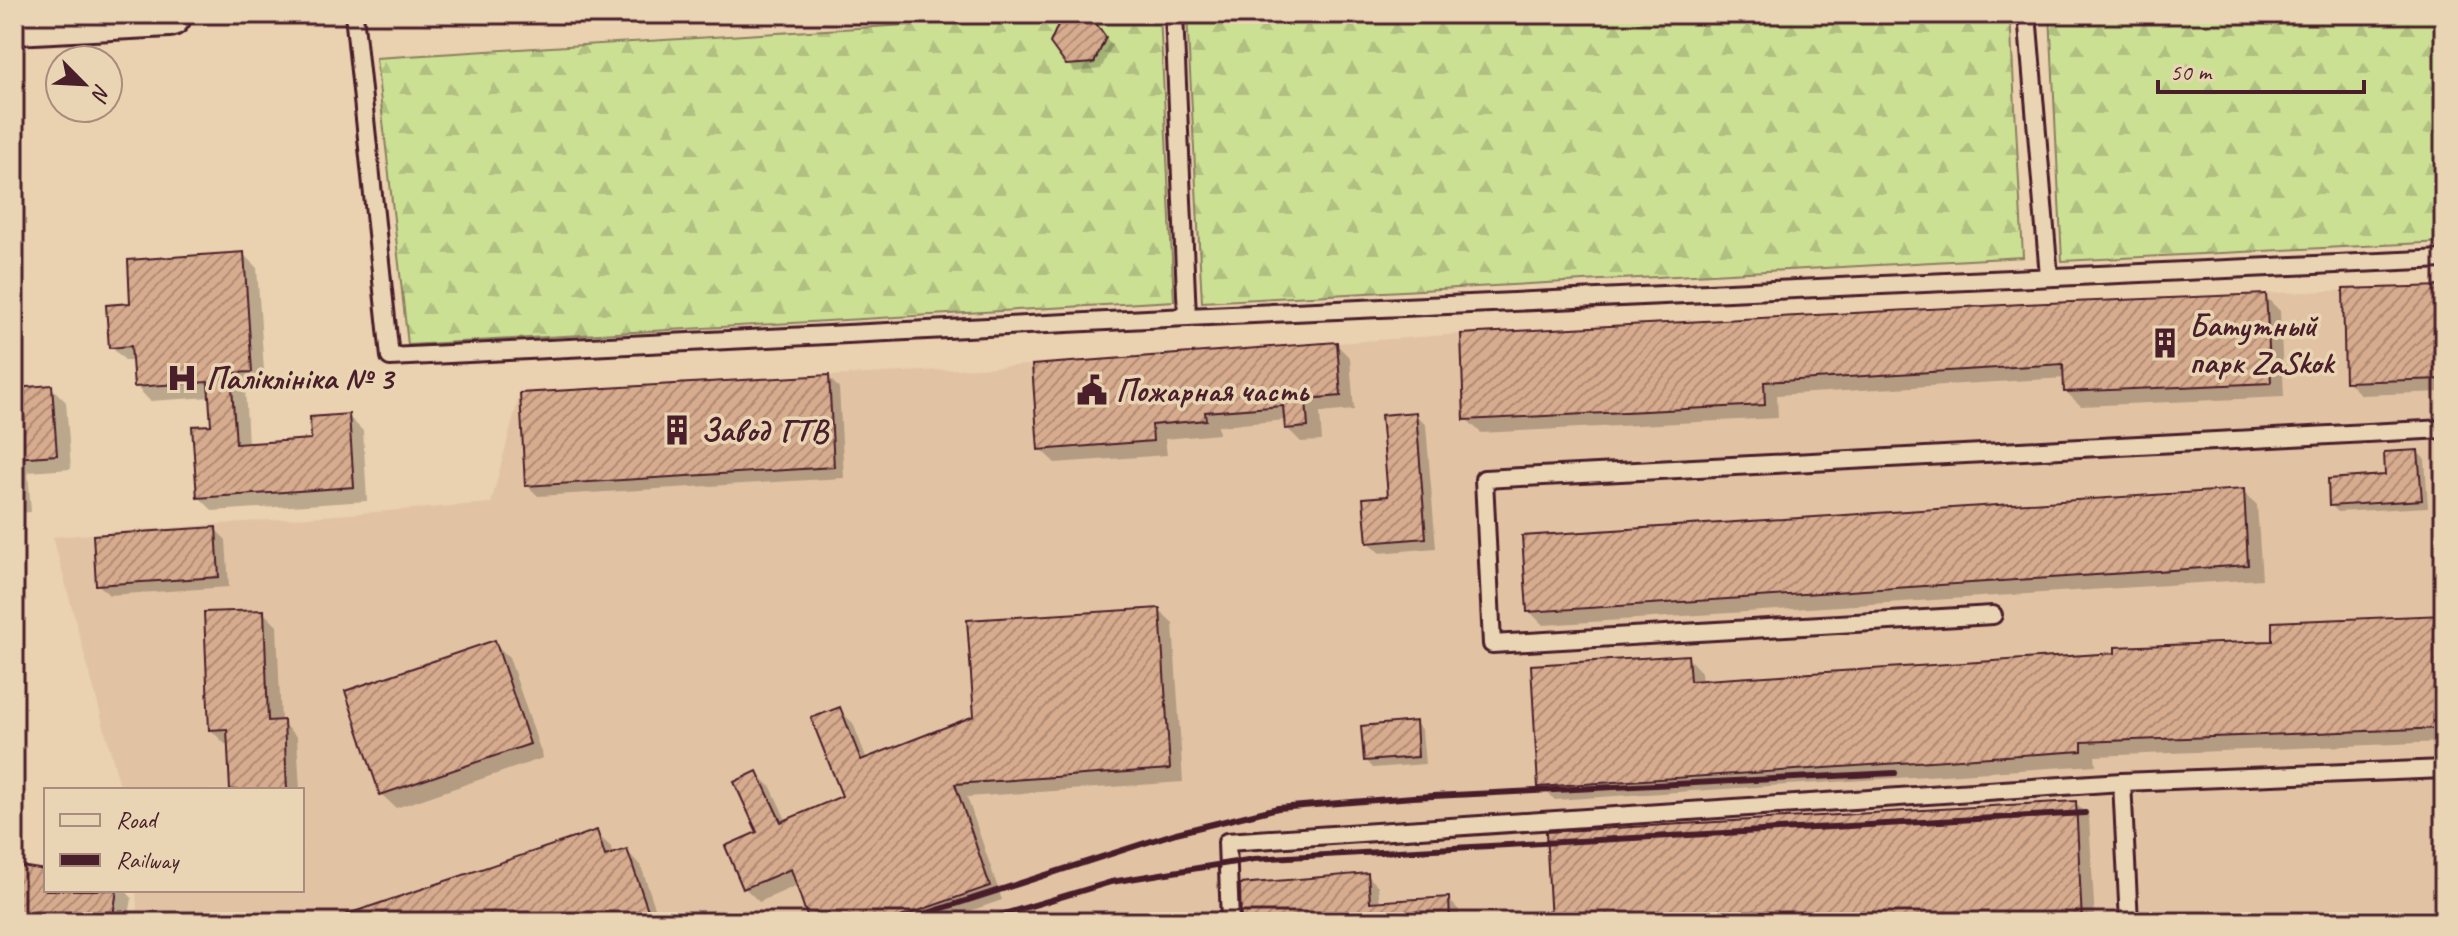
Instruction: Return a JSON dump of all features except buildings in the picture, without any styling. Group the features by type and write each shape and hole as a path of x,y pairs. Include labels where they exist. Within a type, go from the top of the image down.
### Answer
{"main road":[{"path":"14,22 169,14"}],"lane":[{"path":"354,14 390,357 2444,259"},
{"path":"1174,14 1187,317"},
{"path":"2027,14 2049,276"},
{"path":"1993,615 1492,644 1484,479 2444,429"},
{"path":"1230,922 1227,842 2122,782 2444,769"},
{"path":"2122,782 2129,922"}],"shaded area":[{"path":"2444,286 2444,922 138,922 136,892 304,892 304,788 120,788 53,537 491,503 520,393 1032,365 1461,334 2023,304"}],"green space":[{"path":"1083,14 1160,14 1174,301 408,345 376,58"},
{"path":"1187,14 2010,14 2023,257 1202,302"},
{"path":"2050,14 2444,14 2444,242 2062,261"}],"railway":[{"path":"900,922 1176,833 1278,808 1413,797 1895,773"},
{"path":"977,922 1111,882 1254,859 2085,813"}],"place":[{"name":"Батутный парк ZaSkok","path":"2165,343"},
{"name":"Паліклініка № 3","path":"182,378"},
{"name":"Пожарная часть","path":"1092,390"},
{"name":"Завод ГТВ","path":"677,430"}]}
